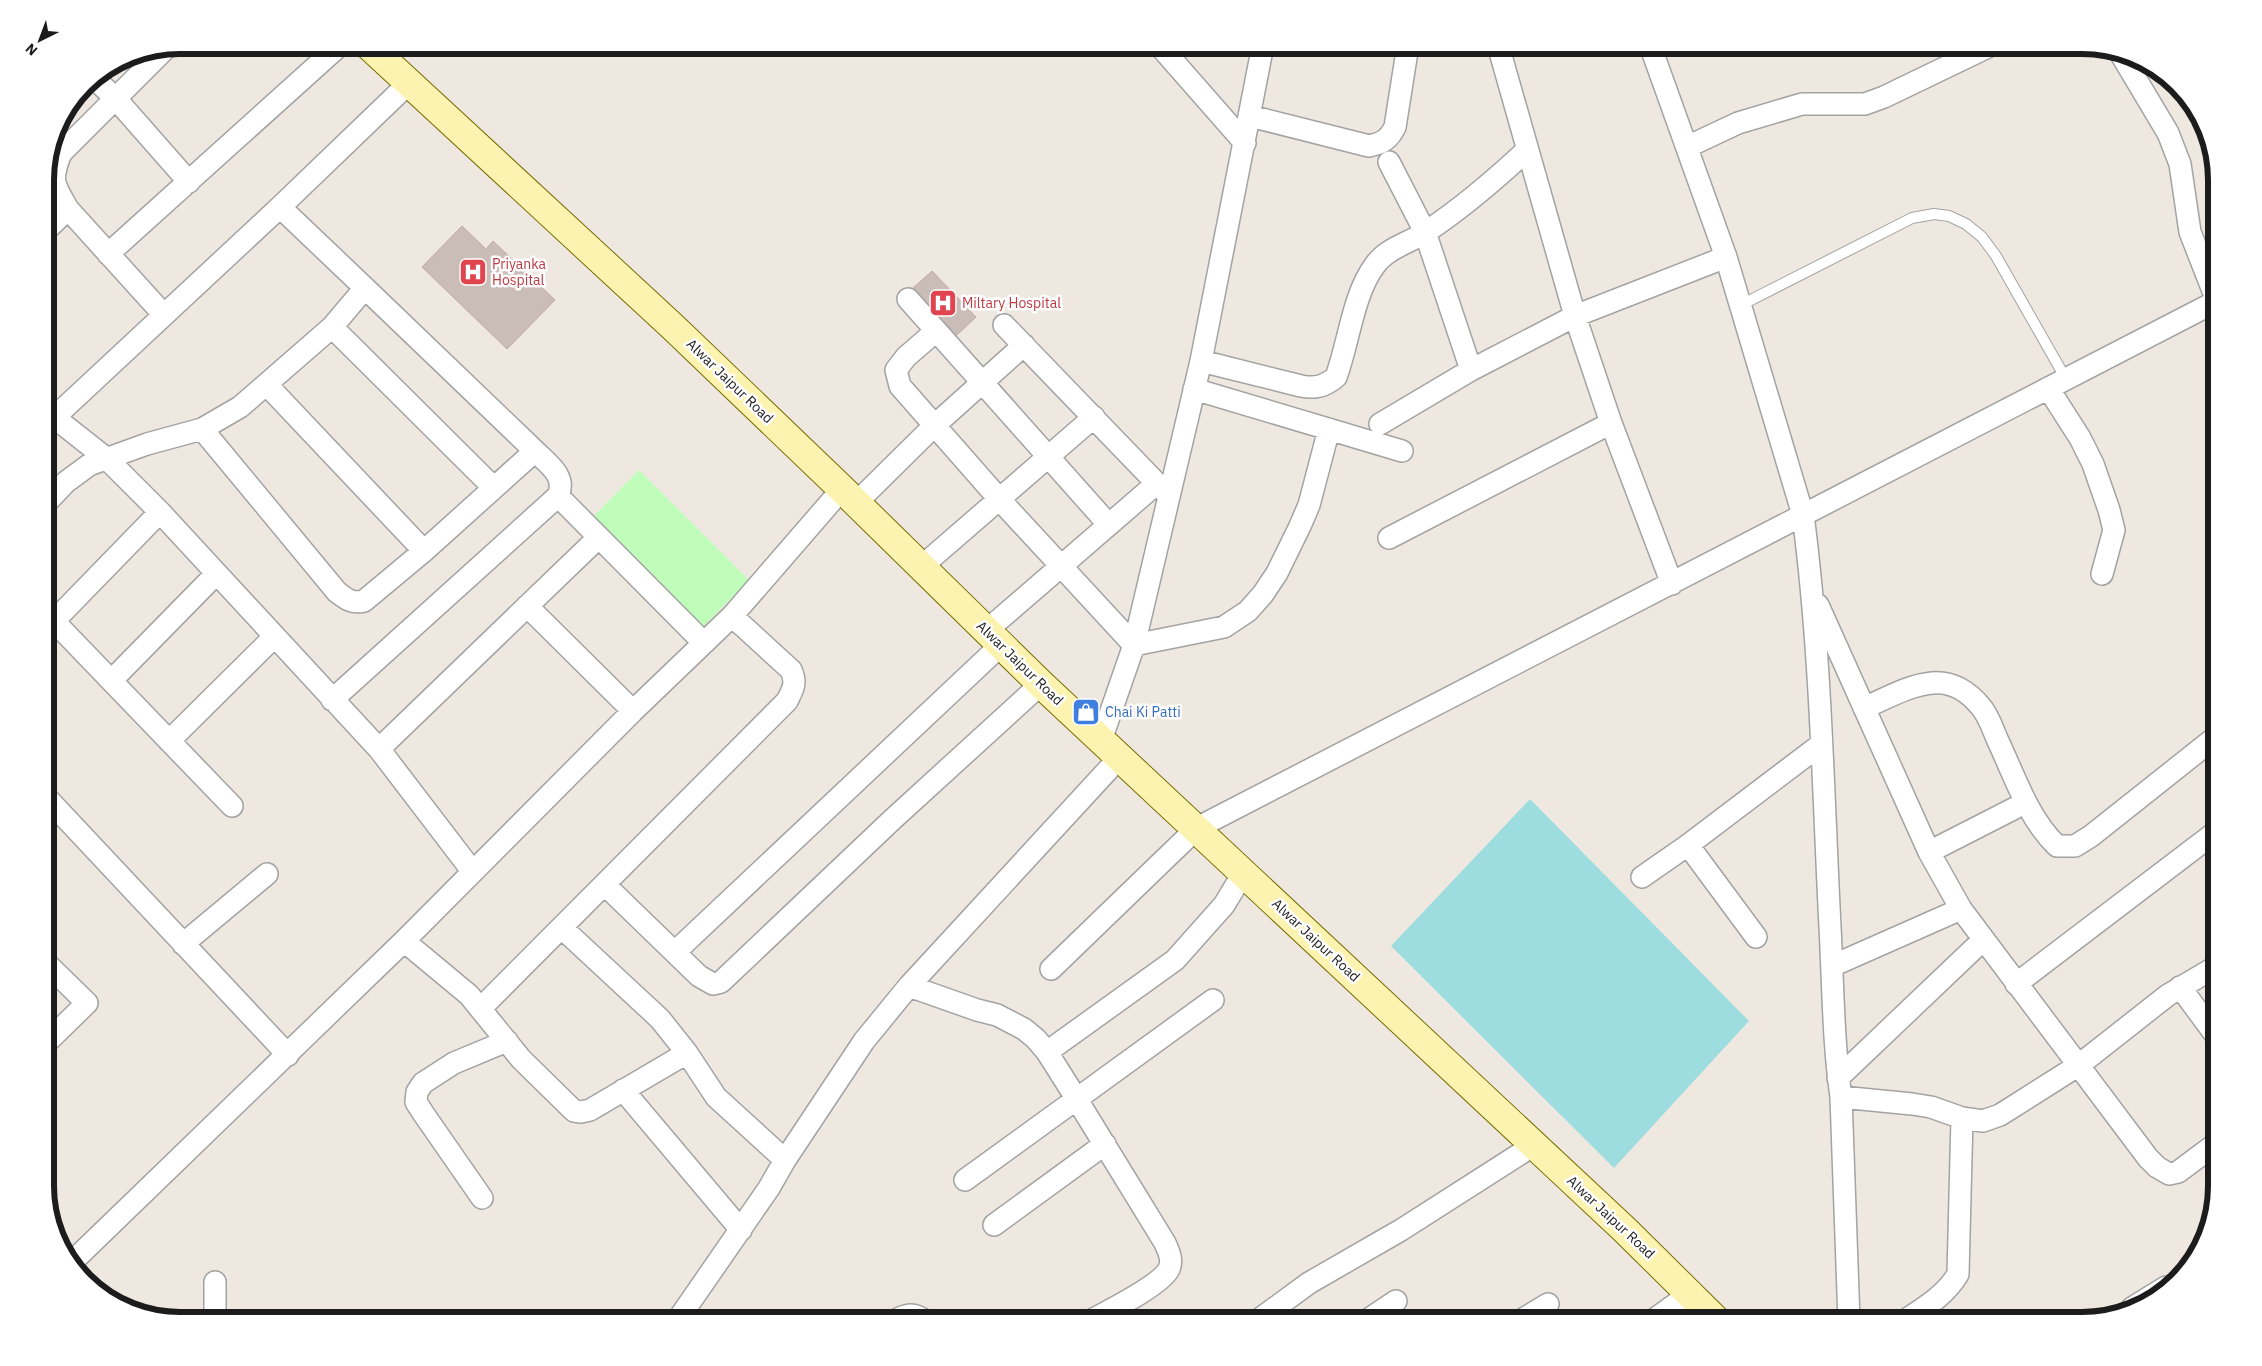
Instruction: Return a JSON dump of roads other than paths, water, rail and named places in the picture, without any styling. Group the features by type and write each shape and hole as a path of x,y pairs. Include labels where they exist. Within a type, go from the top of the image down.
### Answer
{"main road":[{"name":"Alwar Jaipur Road","path":"377,54 674,327 1041,684 1244,872 1691,1293 1709,1312"}],"street":[{"path":"108,254 330,54"},
{"path":"1166,54 1245,143"},
{"path":"683,1312 769,1188 846,1066 909,986 1110,749 1134,645 1162,489 1201,361 1261,54"},
{"path":"1250,116 1369,146 1382,143 1390,136 1395,127 1407,54"},
{"path":"1500,54 1575,316 1611,423 1672,584"},
{"path":"1653,54 1726,258 1803,515 1813,594 1840,1087 1849,1312"},
{"path":"1686,147 1738,123 1794,106 1824,103 1865,104 1884,97 1973,54"},
{"path":"54,170 61,153 159,56"},
{"path":"2125,61 2168,133 2180,164 2190,232 2208,278"},
{"path":"99,83 116,99 189,182"},
{"path":"54,418 280,207 408,84"},
{"path":"1201,361 1301,386 1311,388 1325,386 1336,376 1360,293 1375,264 1385,254 1425,232 1502,173 1527,150"},
{"path":"1389,162 1425,232 1470,370"},
{"path":"54,177 57,190 68,209 164,315"},
{"path":"280,207 536,451 560,476 562,488 558,496 332,700"},
{"path":"54,222 68,209"},
{"path":"1380,424 1470,370 1575,316 1726,258"},
{"path":"54,495 89,464 148,444 202,429 240,407 332,327 365,288"},
{"path":"908,299 1108,525"},
{"path":"1051,969 1197,828 2208,306"},
{"path":"1004,325 1162,489"},
{"path":"332,327 494,488"},
{"path":"936,331 906,357 896,370 900,386 1000,500 1134,645"},
{"path":"77,1258 404,941 633,711 732,616 849,496 935,426 1024,345"},
{"path":"2057,384 2102,487 2114,530 2102,574"},
{"path":"267,385 424,551"},
{"path":"1194,389 1402,451"},
{"path":"921,567 1094,417"},
{"path":"1389,538 1611,423"},
{"path":"54,425 107,459 160,512 379,750 473,872"},
{"path":"202,429 337,592 348,600 357,603 364,601 424,551 536,451"},
{"path":"1134,645 1224,626 1248,611 1263,594 1277,573 1300,526 1309,505 1329,429"},
{"path":"675,952 993,638 1062,566 1108,525 1162,489"},
{"path":"558,496 704,643"},
{"path":"54,612 160,512"},
{"path":"379,750 599,537"},
{"path":"112,680 216,574"},
{"path":"1813,594 1929,852 1961,909 1983,940 2148,1158 2157,1167 2169,1174 2178,1172 2208,1150"},
{"path":"527,606 633,711"},
{"path":"481,1008 606,885 787,700 796,680 791,670 732,616"},
{"path":"54,620 232,806"},
{"path":"169,742 274,637"},
{"path":"1864,708 1915,687 1933,683 1952,685 1967,692 1983,708 2030,811 2045,834 2057,846 2075,846 2091,836 2208,743"},
{"path":"606,885 706,981 713,984 727,978 893,819 1041,684"},
{"path":"1642,876 1688,845 1820,745"},
{"path":"54,806 288,1054"},
{"path":"1929,852 2015,808"},
{"path":"2016,984 2208,838"},
{"path":"1688,845 1756,937"},
{"path":"1047,1052 1175,960 1224,905 1244,872"},
{"path":"183,944 267,874"},
{"path":"1832,966 1961,909"},
{"path":"562,928 660,1018 687,1053 716,1097 734,1116 785,1160"},
{"path":"1840,1087 1983,940"},
{"path":"404,941 469,995 521,1059 574,1111 590,1110 687,1053"},
{"path":"54,971 87,1003 54,1035"},
{"path":"1840,1087 1931,1107 1962,1118 1983,1121 2000,1115 2079,1066 2168,994 2208,971"},
{"path":"909,986 1008,1020 1036,1039 1047,1052 1165,1243 1171,1258 1169,1269 1160,1280 1105,1312"},
{"path":"2180,987 2208,1025"},
{"path":"965,1180 1212,1000"},
{"path":"482,1198 419,1107 416,1102 417,1092 423,1083 437,1072 507,1041"},
{"path":"624,1090 741,1230"},
{"path":"1917,1312 1952,1285 1958,1274 1962,1118"},
{"path":"994,1225 1105,1144"},
{"path":"1269,1312 1309,1283 1400,1230 1534,1145"},
{"path":"215,1282 215,1312"},
{"path":"1665,1312 1691,1293"},
{"path":"1380,1312 1396,1301"},
{"path":"1535,1312 1548,1304"}],"lane":[{"path":"1741,305 1912,218 1934,214 1949,216 1966,224 1982,237 1991,250 2057,384"}],"water":[{"path":"1530,799 1749,1021 1614,1168 1391,946"}],"place":[{"name":"Priyanka Hospital","path":"473,272"},
{"name":"Miltary Hospital","path":"943,303"},
{"name":"Chai Ki Patti","path":"1086,712"}]}
